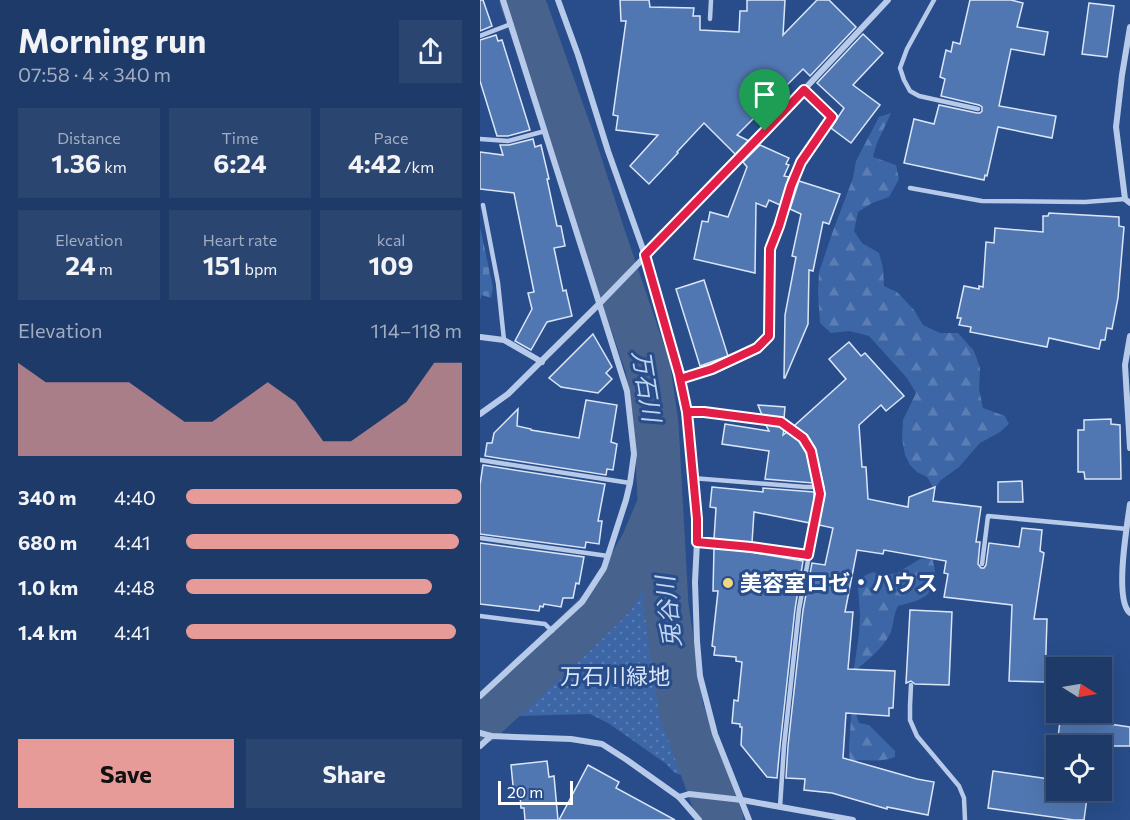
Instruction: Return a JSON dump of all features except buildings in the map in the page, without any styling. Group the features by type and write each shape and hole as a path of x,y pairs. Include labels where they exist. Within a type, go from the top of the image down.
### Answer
{"street":[{"path":"480,696 582,602 604,568 630,483 634,454 627,391 503,0"},
{"path":"558,0 645,255 680,379 687,412 697,519 695,582 700,676 716,734 749,820"},
{"path":"480,414 508,394 542,362 727,172 888,0"},
{"path":"1128,201 1116,127 1130,27"},
{"path":"680,379 712,369 757,348 769,336 770,249 801,162 832,117 804,90"},
{"path":"1130,336 1125,365 1130,448"},
{"path":"480,337 504,340 542,362"},
{"path":"1130,504 1122,569 1125,609 1130,613"},
{"path":"480,733 491,736 571,739 602,744 679,797 699,820"},
{"path":"480,746 491,736"},
{"path":"679,797 688,794 742,800 850,820"}],"lane":[{"path":"710,19 711,0"},
{"path":"934,0 900,68 904,80 910,91 919,96 978,109"},
{"path":"480,36 511,24"},
{"path":"480,139 508,141 545,131"},
{"path":"910,188 982,201 1128,201"},
{"path":"483,205 498,283 504,340"},
{"path":"687,412 781,422 803,438 811,451 819,487 818,507 799,609 784,746 780,807"},
{"path":"480,460 630,483"},
{"path":"692,478 819,487"},
{"path":"982,564 988,516 1127,529"},
{"path":"480,538 608,556"},
{"path":"697,542 808,555"},
{"path":"480,616 545,624 552,631"},
{"path":"911,685 910,720 917,736 959,786 964,798 964,820"}],"green space":[{"path":"891,113 878,140 873,157 896,165 899,179 889,197 872,203 858,212 854,231 862,243 879,253 884,286 897,292 914,310 923,325 940,333 958,333 974,351 980,368 979,389 983,408 1005,416 1009,424 980,443 959,467 941,480 934,489 927,477 910,465 905,455 902,439 903,420 916,393 907,378 869,336 849,331 831,333 820,323 819,272 853,178 856,161 879,117"},
{"path":"480,227 493,287 491,298 482,295 480,300"},
{"name":"万石川緑地","path":"650,552 654,553 662,702 687,770 685,776 675,773 665,763 608,723 590,714 519,716 511,709 593,636 620,607 633,587"},
{"path":"932,558 935,578 928,594 916,601 898,606 891,631 884,644 857,669 854,703 859,723 869,725 895,751 895,757 881,760 858,760 850,767 854,668 860,615 858,587 864,576 873,572 883,575 897,573 920,559"}],"waterway":[{"name":"万石川","path":"522,0 572,140 648,368 656,424 666,605 681,709 721,820"},
{"name":"万石川","path":"480,722 612,598 643,544 658,509"}],"place":[{"name":"美容室ロゼ・ハウス","path":"728,583"}],"route":[{"path":"765,131 645,255 679,374 680,379 687,412 697,542 808,555 820,494 811,451 803,438 781,422 687,412 680,379 712,369 757,348 769,336 770,249 801,162 832,117 804,90 765,131"}],"water label":[{"name":"兎谷川","path":"669,612"}]}
